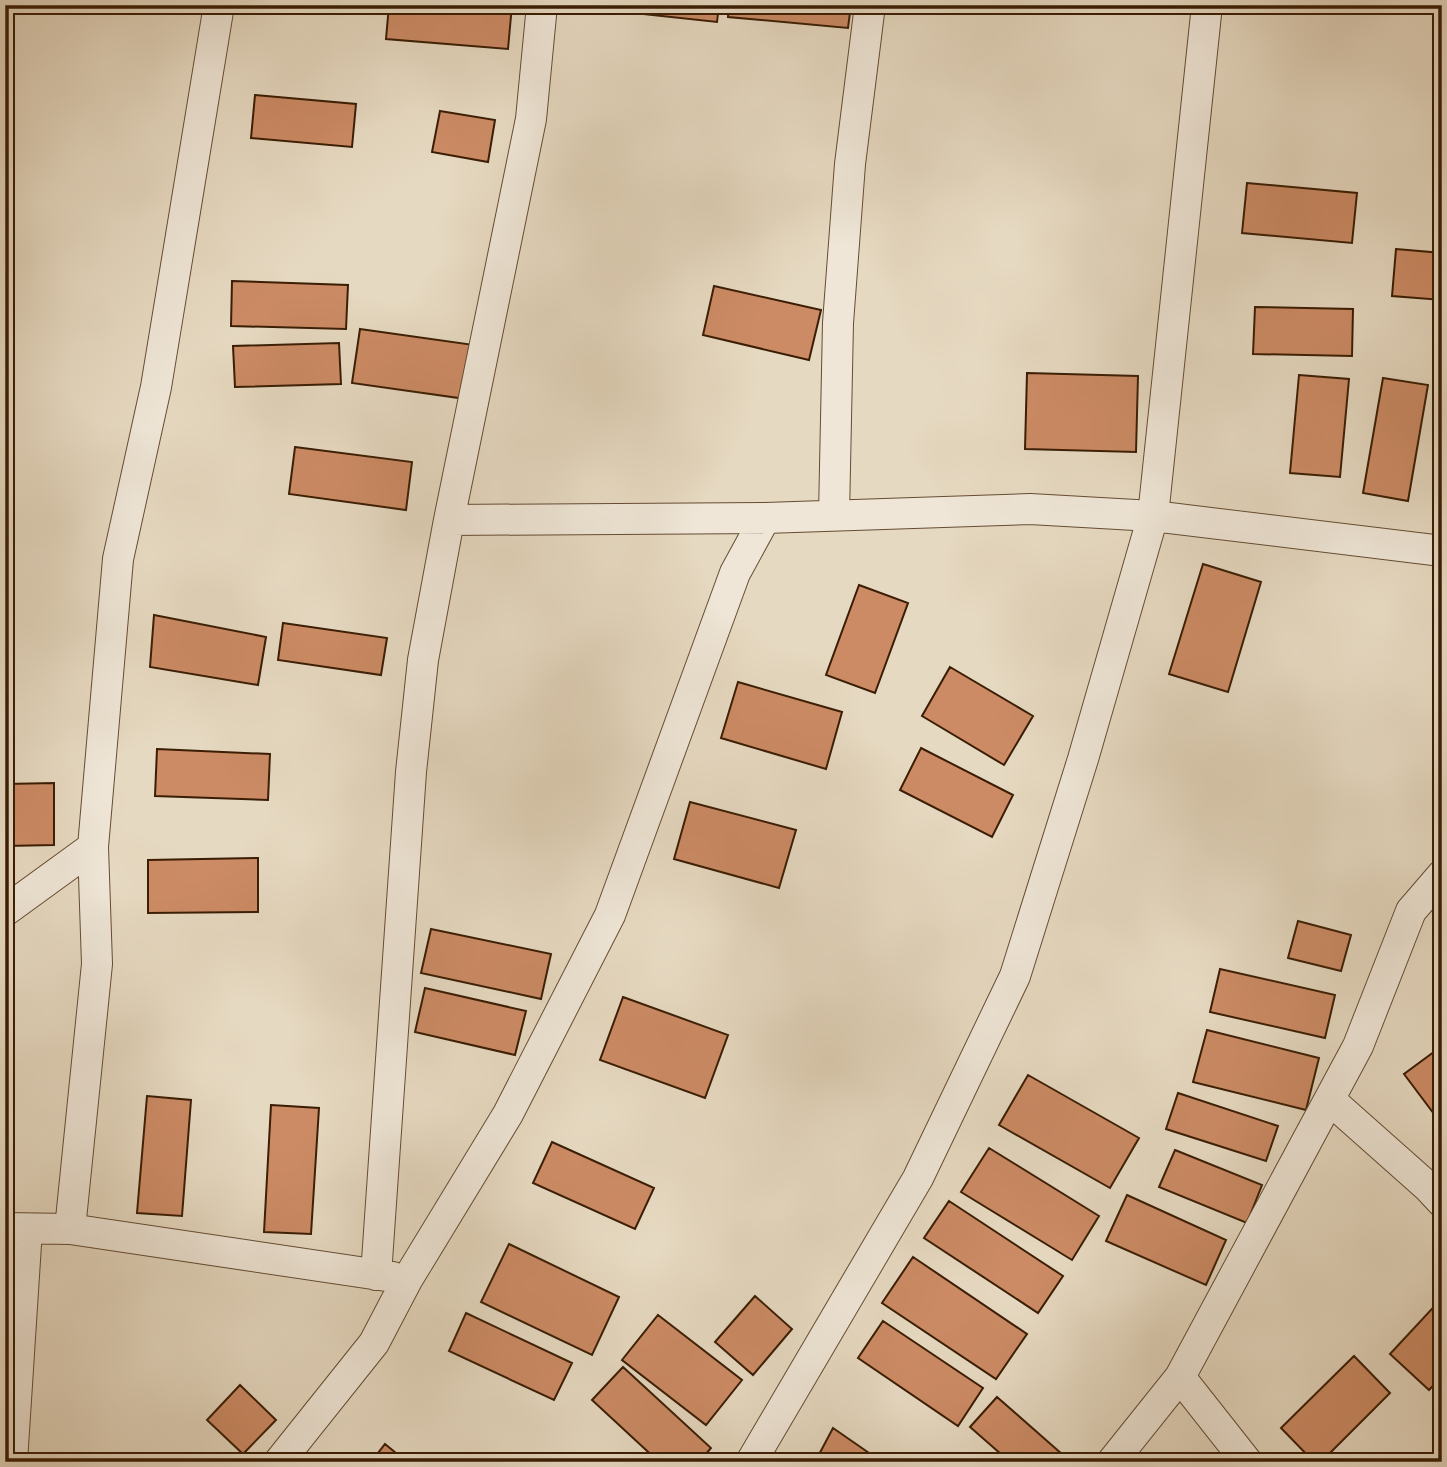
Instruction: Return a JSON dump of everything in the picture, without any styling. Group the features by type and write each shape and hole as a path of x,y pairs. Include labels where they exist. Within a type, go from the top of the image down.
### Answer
{"street":[{"path":"70,1229 97,964 93,846 118,559 156,387 219,5"},
{"path":"376,1275 411,772 423,660 531,119 542,5"},
{"path":"834,515 838,323 850,164 870,5"},
{"path":"751,1462 918,1178 1015,976 1083,759 1153,516 1207,5"},
{"path":"449,520 765,518 1030,509 1153,516 1442,551"},
{"path":"279,1462 374,1343 407,1280 508,1114 610,915 735,573 765,518"},
{"path":"5,911 93,846"},
{"path":"1112,1462 1180,1377 1358,1045 1411,911 1442,874"},
{"path":"1330,1100 1442,1202"},
{"path":"12,1462 16,1228 70,1229 407,1280"},
{"path":"1180,1377 1247,1462"}],"building":[{"path":"389,5 512,5 508,49 386,39"},
{"path":"588,5 719,5 717,22 588,8"},
{"path":"729,5 851,5 848,28 728,17"},
{"path":"255,95 356,104 352,147 251,138"},
{"path":"440,111 495,120 488,162 432,152"},
{"path":"1247,183 1357,193 1352,243 1242,233"},
{"path":"1396,249 1442,253 1442,300 1392,296"},
{"path":"232,281 348,285 346,329 231,326"},
{"path":"714,286 821,310 809,360 703,335"},
{"path":"1255,307 1353,309 1352,356 1253,354"},
{"path":"360,329 474,345 466,399 352,383"},
{"path":"339,343 341,384 235,387 233,346"},
{"path":"1027,373 1138,376 1136,452 1025,449"},
{"path":"1299,375 1349,379 1340,477 1290,473"},
{"path":"1383,378 1428,385 1408,501 1363,493"},
{"path":"295,447 412,462 406,510 289,494"},
{"path":"1203,564 1261,582 1228,692 1169,674"},
{"path":"859,585 908,603 875,693 826,675"},
{"path":"154,615 266,637 258,685 150,667"},
{"path":"283,623 387,638 381,675 278,660"},
{"path":"950,667 1033,716 1004,765 922,716"},
{"path":"738,682 842,712 826,769 721,738"},
{"path":"921,748 1013,795 992,837 900,790"},
{"path":"157,749 270,754 268,800 155,796"},
{"path":"54,783 54,845 5,846 5,784"},
{"path":"690,802 796,830 779,888 674,859"},
{"path":"258,858 258,912 148,913 148,860"},
{"path":"1298,921 1351,935 1341,971 1288,958"},
{"path":"431,929 551,954 541,999 421,973"},
{"path":"1220,969 1335,995 1325,1038 1210,1012"},
{"path":"425,988 526,1011 515,1055 415,1032"},
{"path":"623,997 728,1035 705,1098 600,1060"},
{"path":"1207,1030 1319,1058 1306,1110 1193,1082"},
{"path":"1442,1046 1442,1109 1434,1114 1404,1074"},
{"path":"1028,1075 1139,1138 1110,1188 999,1125"},
{"path":"1178,1093 1278,1126 1266,1161 1166,1129"},
{"path":"147,1096 191,1100 182,1216 137,1213"},
{"path":"271,1105 319,1108 311,1234 264,1232"},
{"path":"552,1142 654,1188 635,1229 533,1183"},
{"path":"989,1148 1099,1216 1072,1260 961,1192"},
{"path":"1175,1150 1262,1185 1247,1223 1159,1187"},
{"path":"1127,1195 1226,1240 1206,1285 1106,1241"},
{"path":"949,1201 1063,1276 1038,1313 924,1238"},
{"path":"509,1244 619,1297 592,1355 481,1302"},
{"path":"913,1257 1027,1334 996,1379 882,1303"},
{"path":"755,1296 792,1329 753,1375 715,1342"},
{"path":"1442,1298 1442,1376 1429,1390 1390,1354"},
{"path":"466,1313 572,1363 554,1400 449,1351"},
{"path":"658,1315 742,1380 706,1425 622,1360"},
{"path":"883,1321 983,1388 958,1426 858,1358"},
{"path":"1354,1356 1390,1393 1321,1462 1314,1462 1281,1428"},
{"path":"623,1367 711,1448 699,1462 659,1462 592,1400"},
{"path":"240,1385 276,1420 243,1454 207,1420"},
{"path":"997,1397 1071,1462 1010,1462 970,1427"},
{"path":"833,1428 882,1462 815,1462"},
{"path":"385,1444 407,1462 371,1462"}]}
